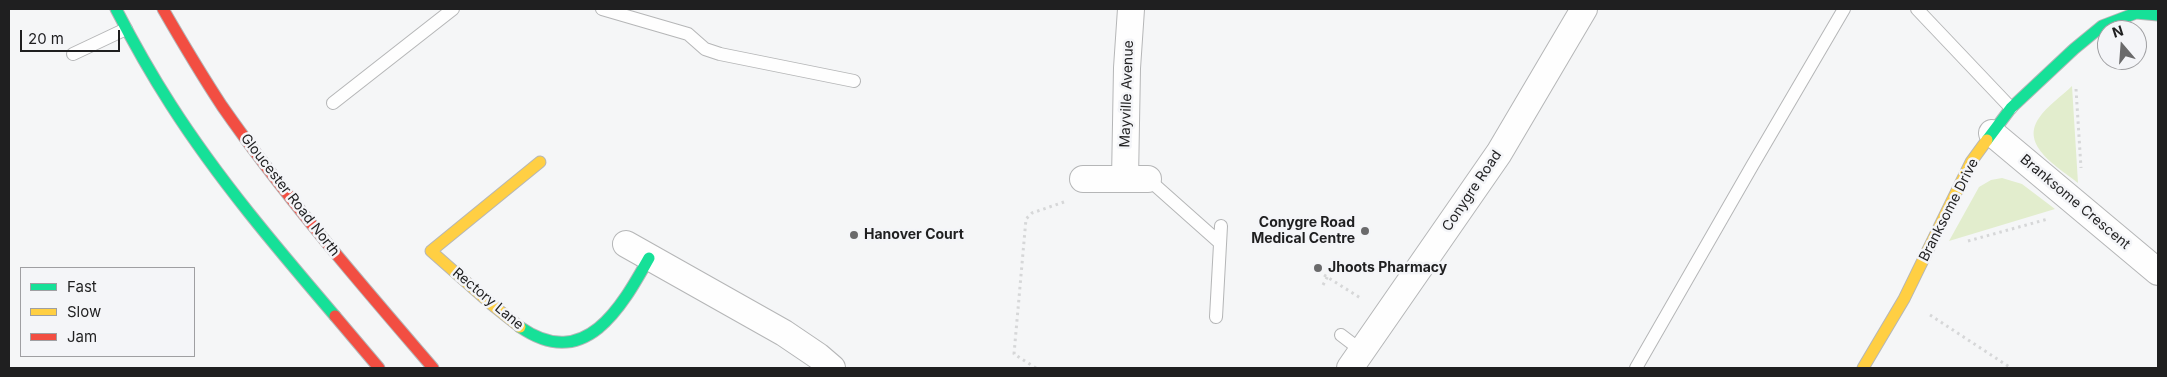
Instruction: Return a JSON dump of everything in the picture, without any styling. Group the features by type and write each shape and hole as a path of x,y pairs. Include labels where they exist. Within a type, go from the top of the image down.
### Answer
{"street":[{"path":"116,9 170,103 231,191 379,368"},
{"name":"Gloucester Road North","path":"163,9 231,118 290,200 433,368"},
{"name":"Mayville Avenue","path":"1131,9 1127,68 1136,179"},
{"name":"Conygre Road","path":"1356,360 1499,153 1583,9"},
{"name":"Branksome Drive","path":"1863,368 1904,299 1971,162 2012,108 2102,26 2136,13 2158,15"},
{"name":"Branksome Crescent","path":"1992,133 2158,272"},
{"name":"Rectory Lane","path":"540,162 431,251 518,326 536,337 561,343 583,337 602,325 633,287 649,258"},
{"path":"1083,179 1136,179"},
{"path":"626,244 784,333 832,368"}],"lane":[{"path":"334,103 453,9"},
{"path":"602,9 688,34 705,49 720,54 854,81"},
{"path":"1636,368 1844,9"},
{"path":"1917,9 2012,108"},
{"path":"73,54 126,29"},
{"path":"1136,179 1220,243"},
{"path":"1216,317 1221,226"},
{"path":"1341,335 1356,360"}],"path":[{"path":"1036,368 1014,354 1026,219 1032,213 1080,196 1083,179"},
{"path":"1323,285 1327,276 1387,314"},
{"path":"1904,299 2011,368"}],"green space":[{"path":"2072,86 2078,183 2044,155 2034,138 2034,128 2039,118 2050,105"},
{"path":"2002,178 2022,184 2055,209 1949,241 1979,187 1991,180"}],"traffic: fast":[{"path":"116,9 156,82 189,133 270,239 335,316"},
{"path":"1987,140 2011,108 2074,49 2102,26 2136,13 2158,15"},
{"path":"520,327 543,339 564,342 582,338 598,328 613,314 649,258"}],"traffic: slow":[{"path":"1863,368 1904,299 1971,162 1987,140"},
{"path":"520,327 431,251 540,162"}],"traffic: jam":[{"path":"163,9 222,106 246,140 324,240 433,368"},
{"path":"335,316 379,368"}],"place":[{"name":"Conygre Road Medical Centre","path":"1365,231"},
{"name":"Hanover Court","path":"854,235"},
{"name":"Jhoots Pharmacy","path":"1318,268"}]}
